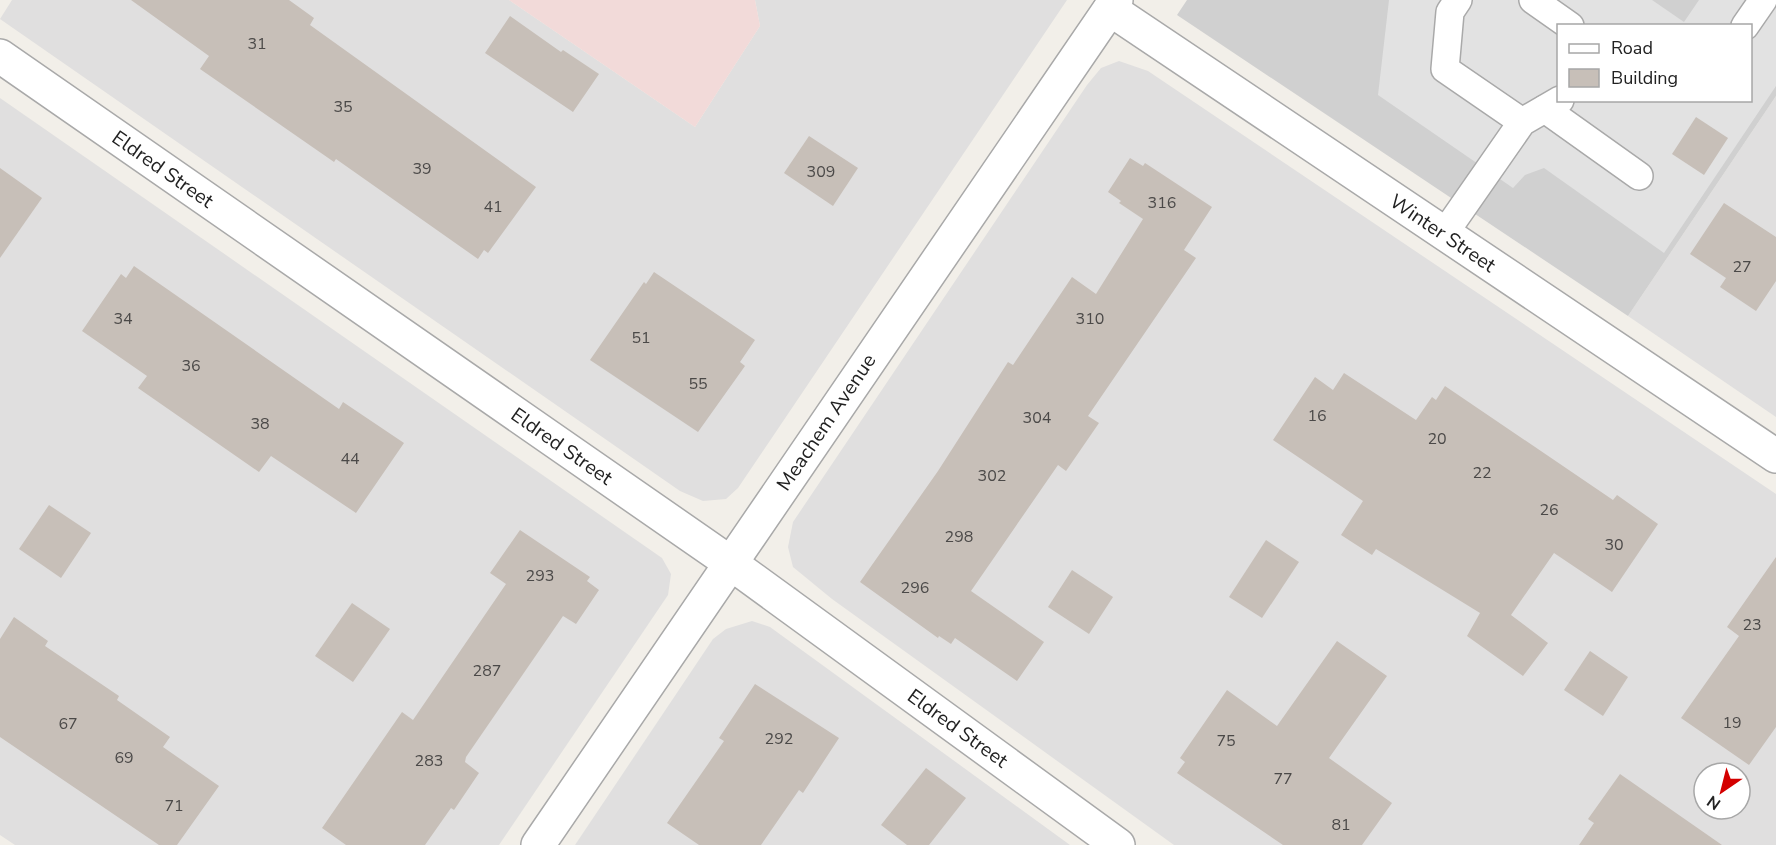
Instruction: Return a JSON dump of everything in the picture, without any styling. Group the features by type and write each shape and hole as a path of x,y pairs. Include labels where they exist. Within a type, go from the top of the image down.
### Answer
{"street":[{"name":"Winter Street","path":"1113,4 1444,234 1776,456"},
{"name":"Meachem Avenue","path":"538,845 729,562 1113,4"},
{"name":"Eldred Street","path":"0,56 729,562 1118,845"}],"lane":[{"path":"1458,0 1450,12 1445,69 1542,111 1639,176"},
{"path":"1533,0 1567,24"},
{"path":"1746,24 1763,0"},
{"path":"1444,234 1542,111"}],"shaded area":[{"path":"12,0 509,0 695,127 760,26 755,0 1067,0 738,488 726,499 703,501 680,491 0,19"},
{"path":"509,0 755,0 760,26 695,127"},
{"path":"1187,0 1776,0 1776,96 1628,316 1177,15"},
{"path":"1389,0 1652,0 1684,22 1699,0 1776,0 1776,86 1664,253 1544,168 1525,175 1513,188 1378,95"},
{"path":"1119,61 1148,71 1776,494 1776,845 1174,845 832,599 793,567 788,547 793,522 1087,85 1101,68"},
{"path":"1776,96 1776,417 1628,316"},
{"path":"0,98 662,558 671,574 668,595 499,845 15,845 0,835"},
{"path":"752,621 770,627 1070,845 575,845 713,639 726,629"}],"building":[{"path":"131,0 289,0 314,18 310,25 536,187 488,253 484,250 478,259 336,159 334,162 200,69 209,56"},
{"path":"510,16 561,52 563,50 599,74 573,112 485,53"},
{"path":"1696,117 1728,138 1704,175 1672,154"},
{"path":"809,136 858,168 833,206 784,173"},
{"path":"1130,158 1143,166 1145,163 1212,207 1184,250 1196,258 1088,416 1099,423 1066,471 1058,465 971,591 1044,642 1017,681 955,638 951,644 939,636 938,638 860,582 938,471 1008,362 1013,365 1072,277 1096,294 1143,219 1119,203 1121,201 1108,192"},
{"path":"0,168 42,198 0,258"},
{"path":"1724,203 1776,237 1776,281 1756,311 1720,287 1726,278 1690,254"},
{"path":"134,266 339,409 343,402 404,443 356,513 271,456 259,472 138,388 147,376 82,331 121,274 126,278"},
{"path":"654,272 755,340 740,362 745,366 698,432 590,360 644,282 646,284"},
{"path":"1344,373 1416,420 1432,397 1436,400 1445,386 1613,500 1617,495 1658,524 1612,592 1554,553 1511,615 1548,643 1523,676 1467,636 1480,613 1376,549 1372,555 1341,535 1363,501 1273,440 1315,377 1333,390"},
{"path":"49,505 91,533 61,578 19,549"},
{"path":"520,530 590,577 587,581 599,590 576,624 563,616 466,757 465,762 479,773 454,810 451,808 425,845 346,845 322,828 402,712 413,720 506,584 490,573"},
{"path":"1266,540 1299,562 1262,618 1229,597"},
{"path":"1776,557 1776,727 1752,761 1743,761 1681,718 1739,636 1727,627"},
{"path":"1072,570 1113,597 1089,634 1048,607"},
{"path":"352,603 390,629 353,682 315,656"},
{"path":"14,617 48,641 45,646 119,696 117,700 170,737 163,747 219,786 177,845 159,845 0,737 0,639"},
{"path":"1337,641 1387,676 1329,758 1392,803 1362,845 1283,845 1177,773 1185,762 1180,758 1227,690 1277,726"},
{"path":"1590,651 1628,677 1603,716 1564,690"},
{"path":"755,684 839,738 803,793 799,790 761,845 699,845 667,823 724,741 719,738"},
{"path":"926,768 966,798 929,845 907,845 881,825"},
{"path":"1620,774 1722,845 1579,845 1594,823 1588,819"}]}
